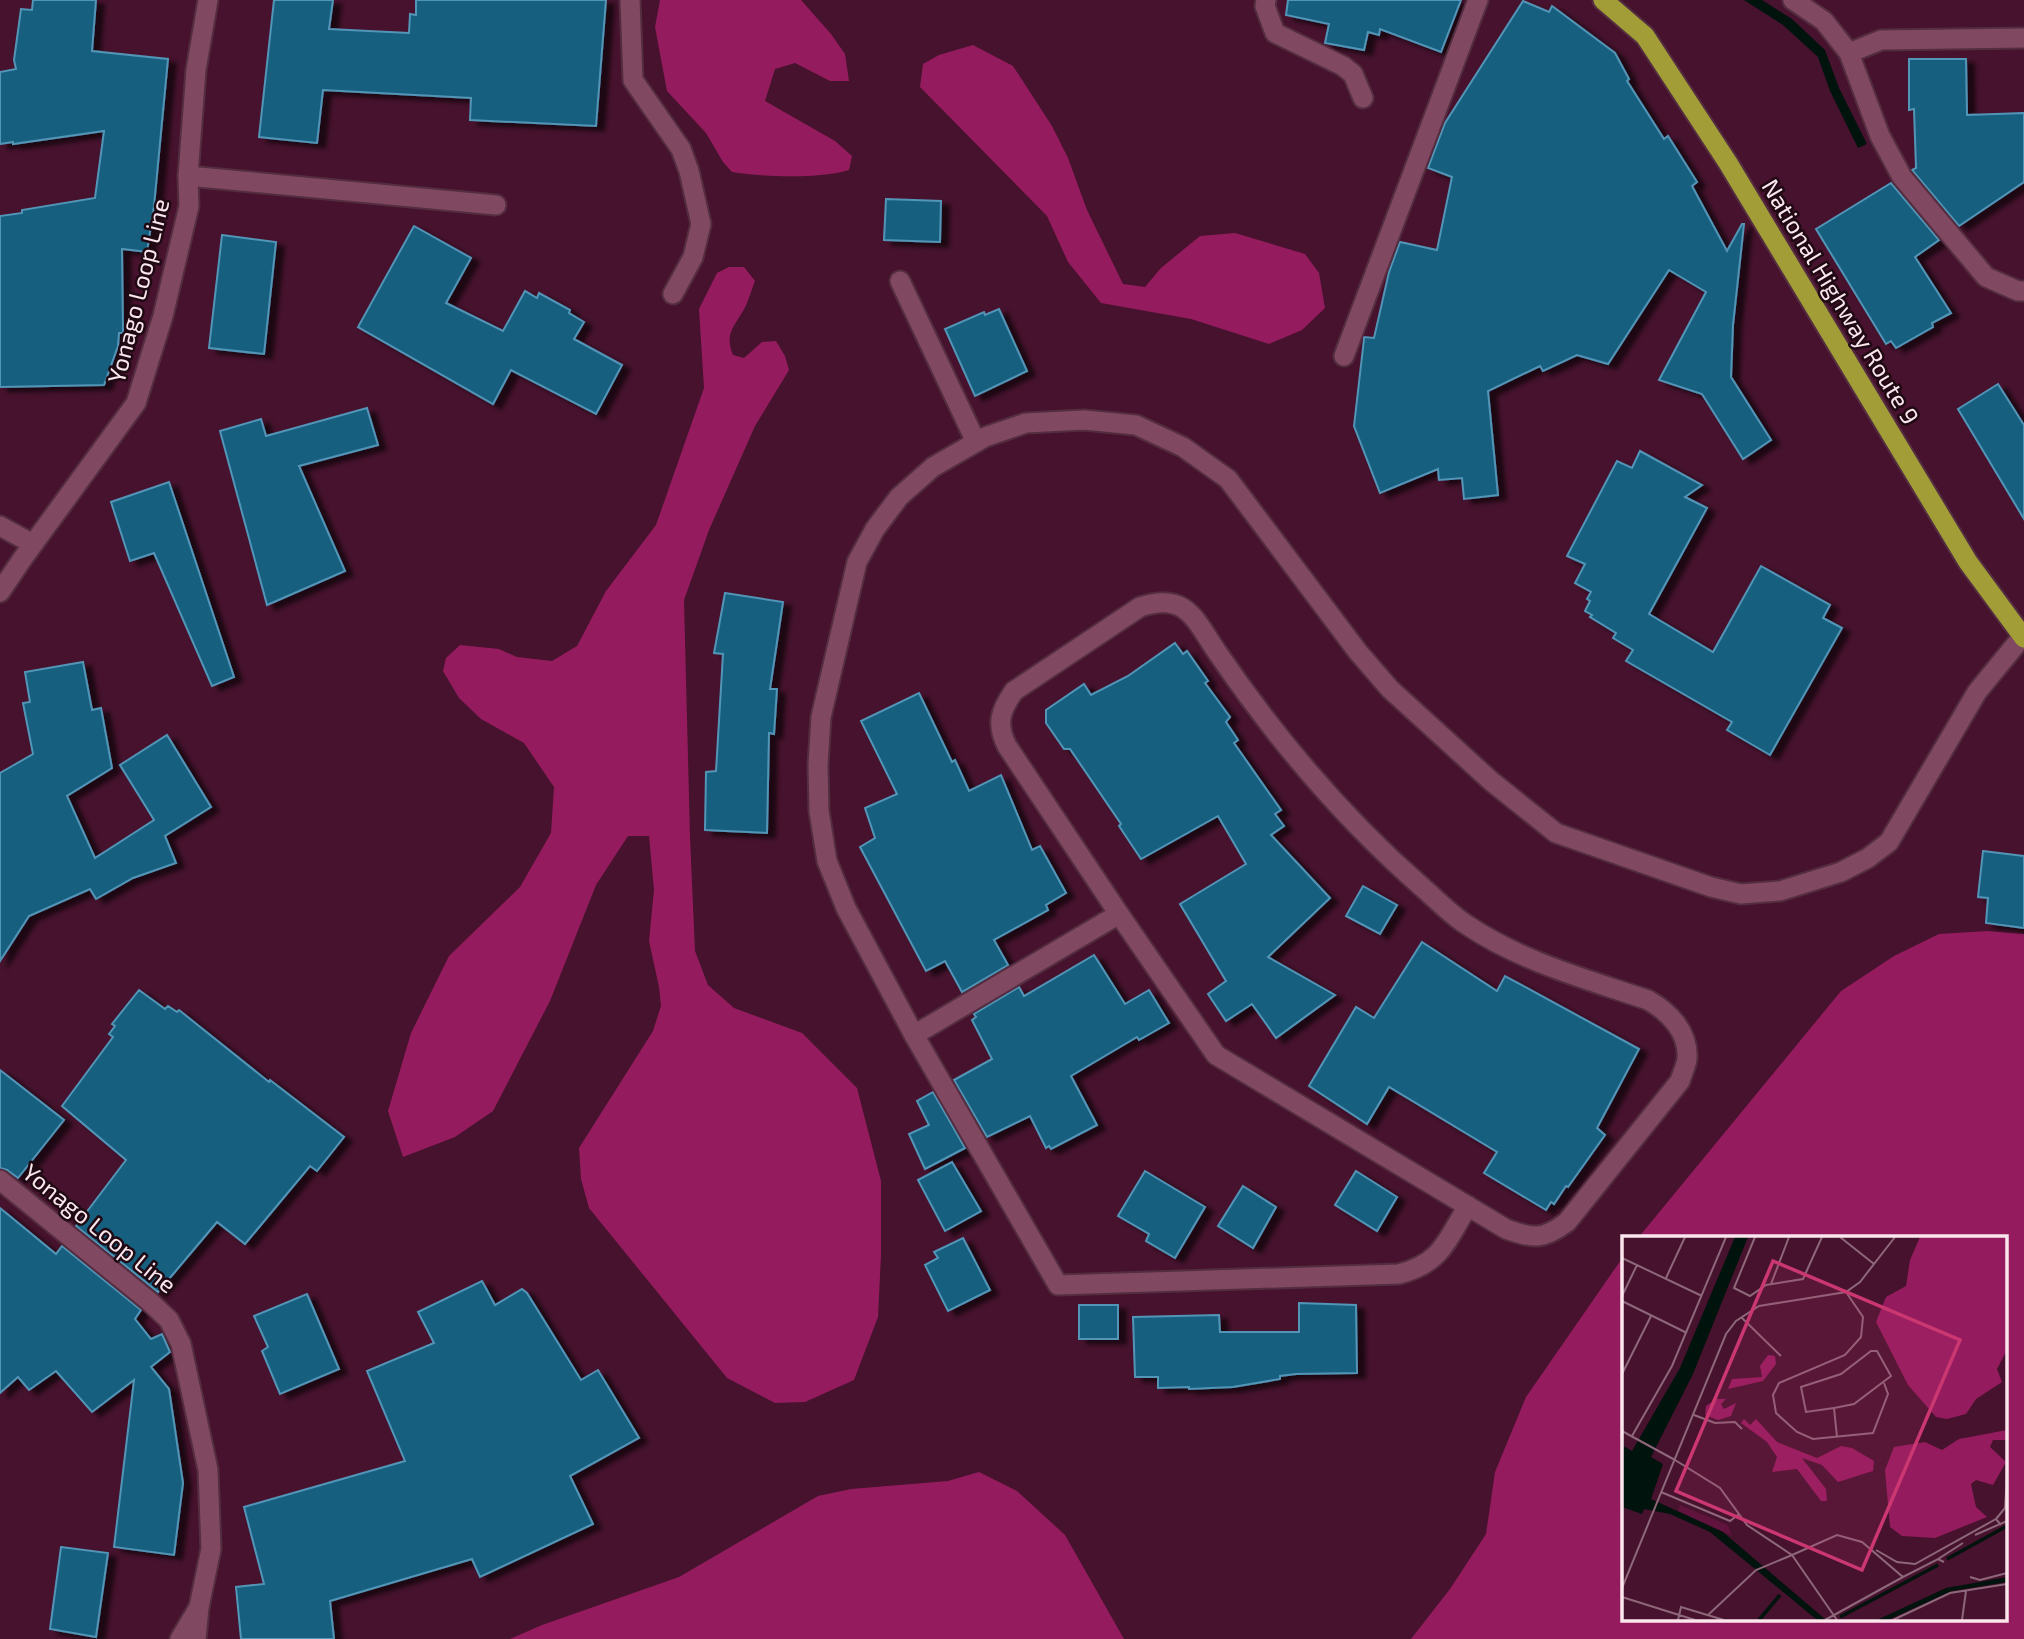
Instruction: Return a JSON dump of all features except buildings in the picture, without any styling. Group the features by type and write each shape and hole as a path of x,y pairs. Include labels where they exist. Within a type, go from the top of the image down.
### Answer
{"highway":[{"name":"National Highway Route 9","path":"1603,0 1645,36 1728,163 1968,562 2023,637"}],"street":[{"name":"Yonago Loop Line","path":"0,592 136,404 163,316 189,206 188,176 196,70 208,0"},
{"path":"630,0 633,80 681,149 701,224 693,257 673,294"},
{"path":"1266,0 1265,6 1275,33 1343,66 1358,82 1363,98"},
{"path":"1344,356 1478,0"},
{"path":"1793,0 1824,21 1849,53 1880,136 1902,177 1986,277 2024,291"},
{"path":"1849,53 1881,40 2024,38"},
{"path":"188,176 496,205"},
{"path":"900,281 976,442"},
{"path":"1468,1206 1436,1257 1414,1270 1399,1274 1058,1285 914,1035 846,908 827,861 819,811 821,717 857,562 875,529 899,497 933,467 976,442 1026,424 1084,420 1136,425 1183,447 1228,479 1357,652 1390,689 1491,781 1556,833 1711,887 1741,894 1780,891 1841,872 1868,858 1889,842 1977,692 2023,637"},
{"path":"0,526 33,544"},
{"path":"1158,601 1172,602 1193,617 1276,734 1333,798 1395,863 1466,925 1531,960 1648,1000 1663,1009 1675,1021 1684,1040 1687,1059 1680,1081 1567,1222 1545,1235 1524,1236 1506,1229 1468,1206 1216,1055 1007,746 1001,734 999,720 1004,705 1014,691 1140,607 1158,601"},
{"path":"914,1035 1119,914"},
{"name":"Yonago Loop Line","path":"0,1180 163,1313 181,1344 208,1470 211,1549 199,1607 180,1639"},
{"path":"196,1639 199,1607"}],"shaded area":[{"path":"660,0 801,0 845,54 849,81 830,81 795,63 775,69 765,101 835,141 852,156 849,170 823,175 791,176 732,172 706,133 667,91 655,27"},
{"path":"1744,0 1762,0 1792,19 1825,50 1839,88 1867,144 1858,148 1830,91 1818,57 1783,25"},
{"path":"973,45 1013,66 1052,126 1068,158 1087,210 1123,284 1145,287 1161,268 1200,236 1235,233 1305,254 1319,273 1325,308 1302,330 1269,344 1191,319 1101,303 1068,262 1047,216 920,87 923,64 939,55"},
{"path":"729,267 744,267 755,281 731,334 730,347 733,355 744,358 762,342 776,341 789,370 755,426 709,530 684,600 695,951 708,985 734,1008 802,1033 857,1088 881,1181 878,1317 854,1380 805,1402 775,1403 727,1378 589,1208 581,1179 579,1148 653,1031 661,1006 649,941 654,890 649,836 628,836 596,885 550,1001 493,1111 455,1137 403,1157 388,1111 411,1033 449,956 520,887 551,833 554,787 524,743 481,719 459,698 443,671 446,658 460,645 499,649 517,657 552,661 577,646 606,591 656,525 704,388 699,309 717,273"},
{"path":"1987,931 2024,934 2024,1639 1411,1639 1450,1589 1486,1534 1495,1472 1526,1397 1622,1258 1622,1622 2007,1622 2007,1236 1640,1236 1841,991 1894,956 1939,934"},
{"path":"979,1472 1017,1491 1065,1535 1124,1639 510,1639 542,1625 679,1577 818,1496 851,1489 948,1481"}]}
